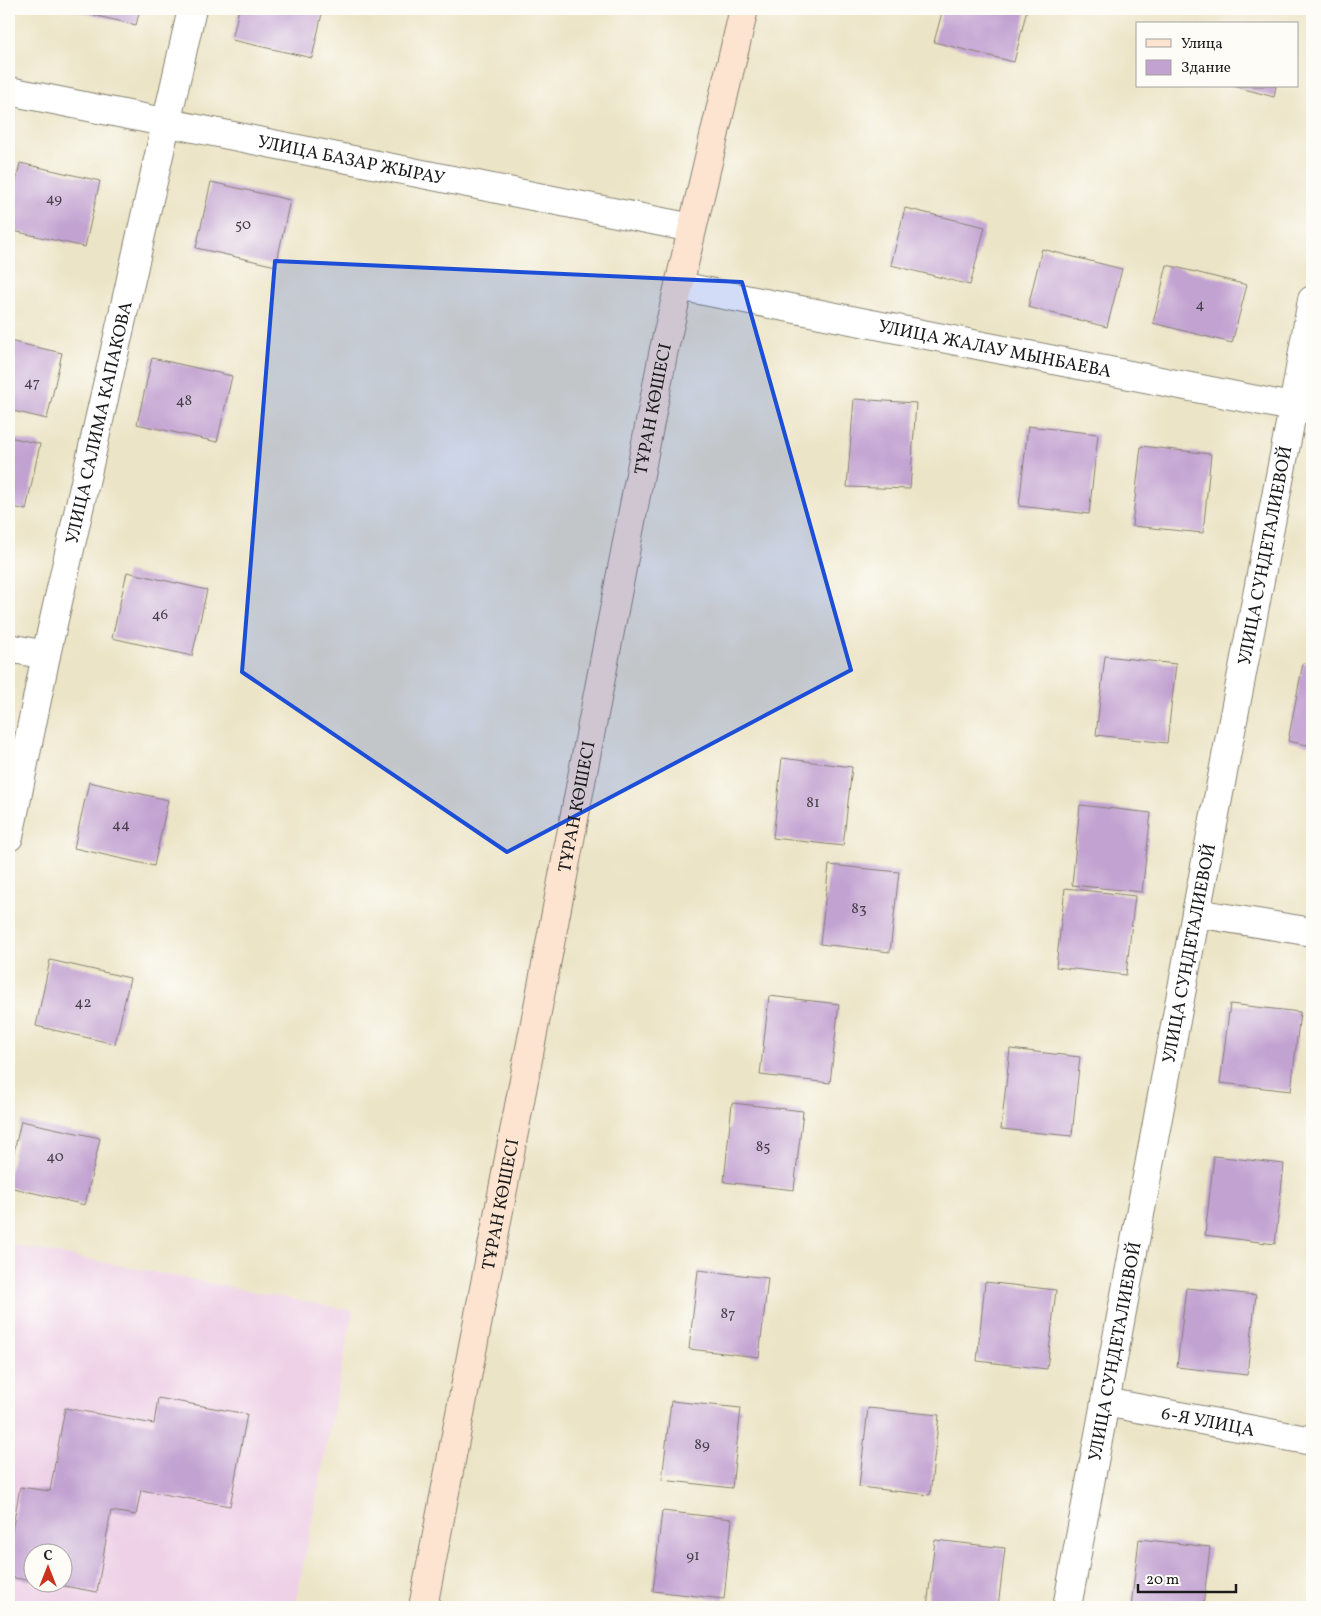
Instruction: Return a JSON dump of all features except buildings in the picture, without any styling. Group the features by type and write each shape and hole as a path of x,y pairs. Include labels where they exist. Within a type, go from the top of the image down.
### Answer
{"street":[{"name":"УЛИЦА САЛИМА КАПАКОВА","path":"9,837 46,655 192,9"},
{"name":"ТҰРАН КӨШЕСІ","path":"423,1607 664,349 744,9"},
{"name":"УЛИЦА БАЗАР ЖЫРАУ","path":"9,91 692,228"},
{"name":"УЛИЦА ЖАЛАУ МЫНБАЕВА","path":"679,286 1303,409"},
{"name":"УЛИЦА СУНДЕТАЛИЕВОЙ","path":"1067,1607 1196,913 1303,409 1312,300"},
{"path":"9,648 46,655"},
{"path":"1196,913 1312,932"},
{"name":"6-Я УЛИЦА","path":"1105,1402 1312,1441"}],"highlighted area":[{"path":"275,261 742,282 851,670 507,852 242,672"}],"shaded area":[{"path":"9,1244 353,1311 295,1607 9,1607"}]}
